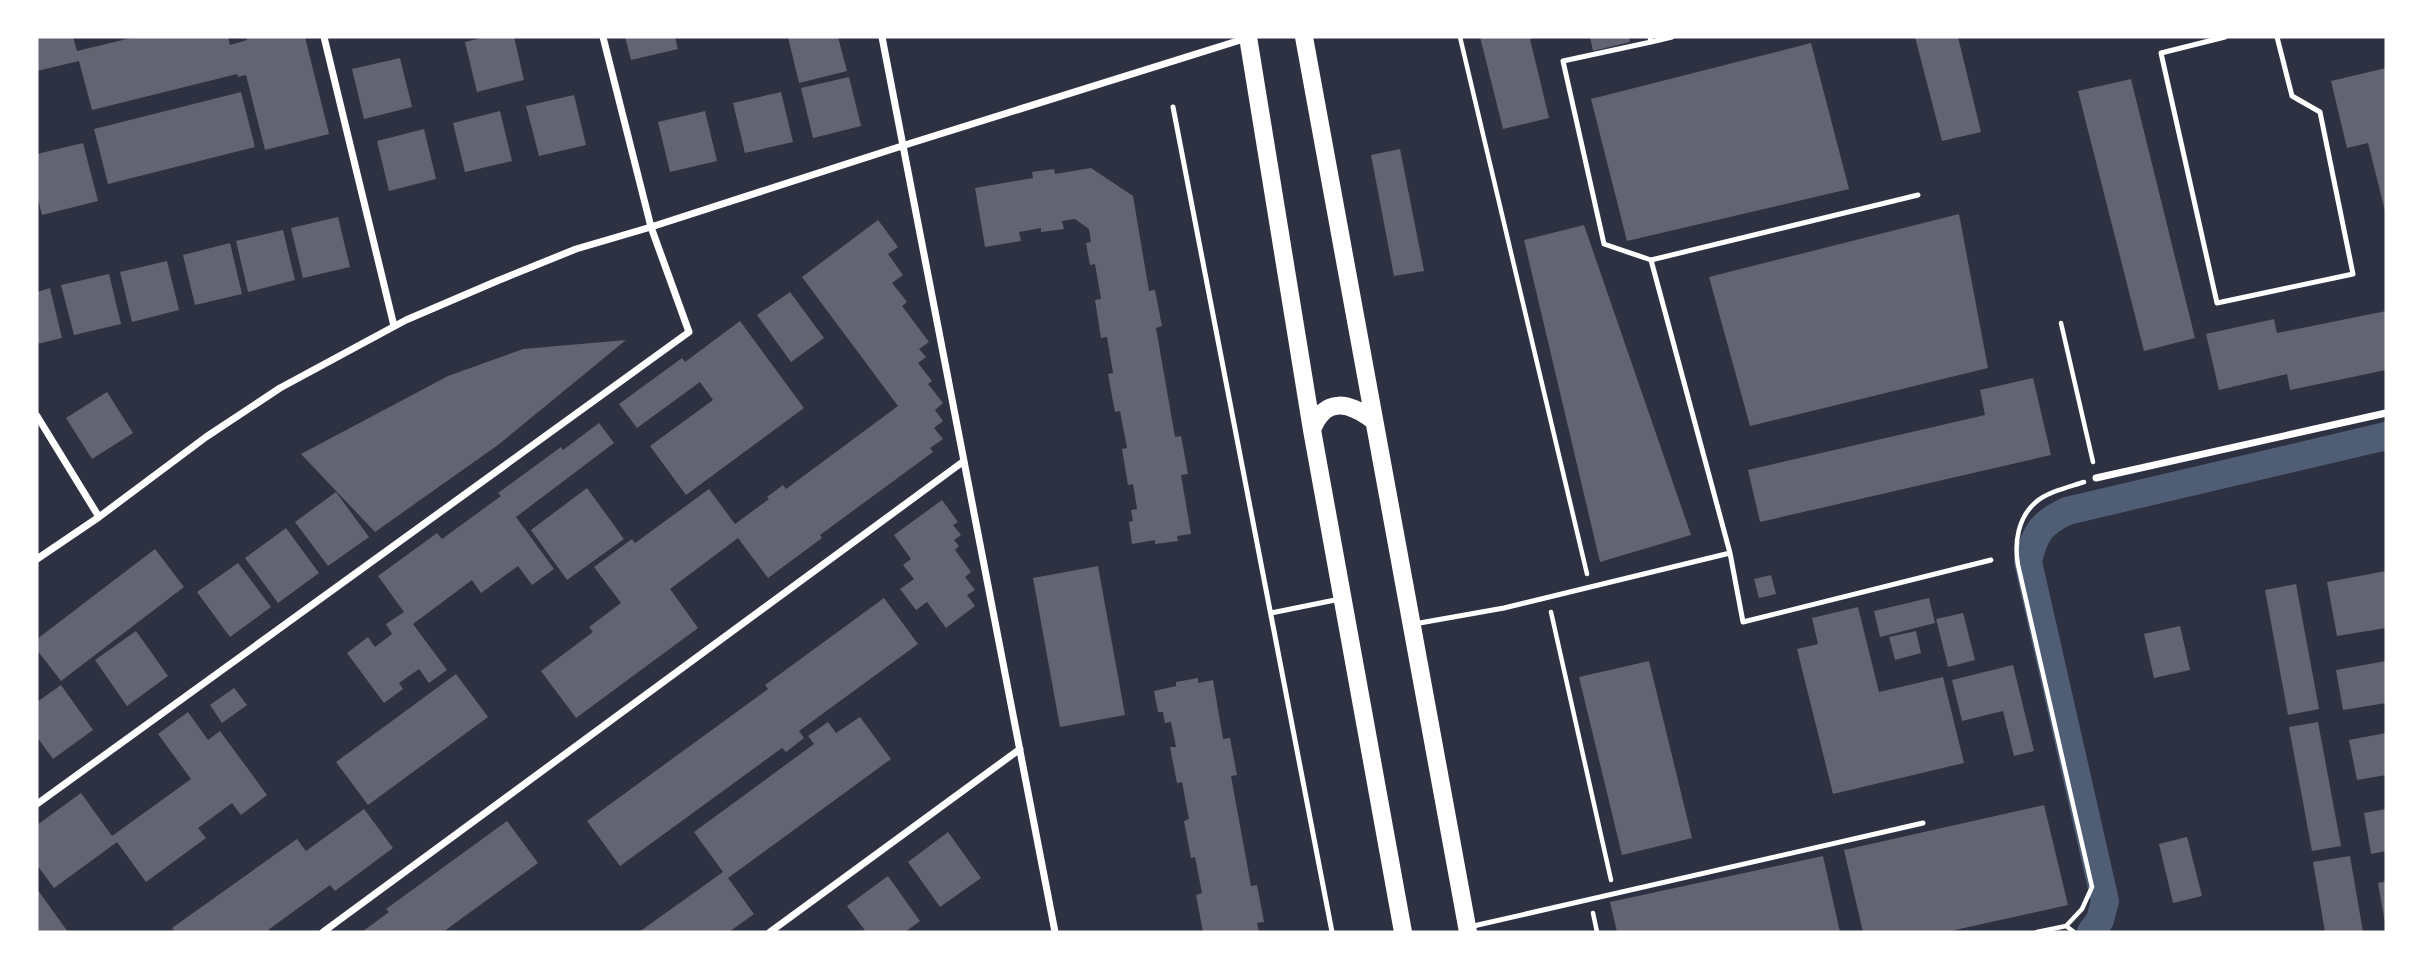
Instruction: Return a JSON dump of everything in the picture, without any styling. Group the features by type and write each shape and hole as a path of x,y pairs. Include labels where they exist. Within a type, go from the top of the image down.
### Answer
{"main road":[{"path":"1304,37 1467,930"},
{"path":"1248,38 1312,430 1403,932"},
{"path":"1312,430 1322,412 1339,405 1356,409 1374,421"}],"street":[{"path":"324,37 394,326"},
{"path":"37,804 689,332 651,228 603,37"},
{"path":"882,37 1055,932"},
{"path":"37,559 242,412 318,366 394,326 576,249 651,228 1248,38"},
{"path":"2096,478 2386,413"},
{"path":"37,416 99,517"},
{"path":"323,932 964,461"},
{"path":"770,932 1020,749"}],"lane":[{"path":"1672,37 1651,39 1563,61 1604,244 1651,260 1918,195"},
{"path":"2182,37 2185,47"},
{"path":"2225,37 2161,53 2217,303 2353,274 2320,112 2291,96 2277,37"},
{"path":"1173,107 1332,932"},
{"path":"1651,260 1730,553 1743,622 1990,560"},
{"path":"1411,625 1548,597 1730,553"},
{"path":"1270,612 1342,598"},
{"path":"1467,930 1923,823"}],"path":[{"path":"1460,37 1590,587"},
{"path":"2037,932 2066,926 2082,909 2092,887 2018,565 2017,541 2022,520 2036,501 2096,478 2061,323"},
{"path":"1548,597 1614,894"},
{"path":"2066,926 2074,932"}],"building":[{"path":"37,37 73,37 77,51 135,37 228,37 230,45 247,40 246,37 305,37 329,134 265,150 246,75 238,77 237,74 92,110 79,61 37,71"},
{"path":"485,37 514,37 524,80 477,92 465,42"},
{"path":"625,37 675,37 678,49 631,60"},
{"path":"788,37 838,37 847,71 799,83"},
{"path":"1480,37 1536,37 1530,39 1549,118 1503,129"},
{"path":"1590,37 1629,37 1630,42 1593,51"},
{"path":"1915,37 1958,37 1981,132 1942,141"},
{"path":"1811,43 1849,189 1627,241 1591,99"},
{"path":"400,58 412,107 364,119 352,69"},
{"path":"2386,68 2385,211 2368,143 2347,148 2331,81"},
{"path":"849,77 861,126 813,138 801,88"},
{"path":"2131,79 2195,338 2144,351 2078,91"},
{"path":"241,92 255,147 108,184 94,129"},
{"path":"781,92 793,142 745,153 733,103"},
{"path":"574,95 586,145 539,156 526,106"},
{"path":"500,111 512,161 465,172 453,123"},
{"path":"705,111 717,161 670,172 658,122"},
{"path":"424,129 436,179 389,191 377,141"},
{"path":"83,143 98,201 42,215 37,195 37,154"},
{"path":"1400,149 1424,271 1394,276 1371,155"},
{"path":"1091,168 1133,196 1149,291 1155,290 1162,326 1156,328 1175,437 1181,436 1188,474 1181,475 1191,534 1177,536 1178,541 1155,544 1155,540 1132,544 1129,522 1133,521 1131,510 1137,509 1133,484 1128,485 1122,449 1127,448 1120,411 1115,412 1108,374 1113,373 1107,337 1101,338 1095,300 1101,299 1095,264 1090,265 1086,243 1091,242 1089,229 1075,219 1062,221 1064,229 1041,232 1041,228 1019,232 1021,241 985,247 975,188 1033,178 1032,172 1054,169 1055,174"},
{"path":"1959,214 1988,368 1750,426 1709,277"},
{"path":"338,217 350,267 303,278 291,228"},
{"path":"878,220 898,247 888,254 903,275 892,283 907,302 902,306 929,342 919,349 926,357 918,363 932,381 928,384 943,403 935,410 943,421 934,428 943,439 930,448 933,452 820,535 822,538 768,578 738,538 670,589 698,628 576,718 541,671 593,632 589,627 621,603 594,567 632,539 635,543 709,489 735,524 783,485 786,489 898,406 802,277"},
{"path":"1584,225 1691,535 1600,562 1524,240"},
{"path":"283,230 295,280 248,292 236,241"},
{"path":"230,243 242,294 195,305 183,255"},
{"path":"167,261 179,310 132,322 120,272"},
{"path":"109,274 121,324 74,335 61,285"},
{"path":"50,288 62,338 37,344 37,292"},
{"path":"790,292 824,338 791,362 757,315"},
{"path":"2386,311 2386,370 2290,390 2287,374 2219,390 2206,334 2274,319 2277,333"},
{"path":"740,321 804,408 686,495 650,446 713,400 700,382 637,428 619,404 682,358 685,362"},
{"path":"626,340 498,445 375,532 301,454 448,376 523,349"},
{"path":"2033,378 2051,455 1760,522 1748,470 1985,415 1980,390"},
{"path":"107,392 133,433 92,459 66,418"},
{"path":"599,423 614,443 516,517 554,569 532,585 518,566 481,593 472,580 413,624 447,670 429,683 419,669 399,683 403,689 384,703 347,653 368,637 375,647 392,634 386,624 404,612 378,576 437,533 442,539 501,496 498,493"},
{"path":"587,488 624,539 567,580 531,530"},
{"path":"336,492 369,537 328,566 295,522"},
{"path":"942,500 958,522 953,525 961,535 954,540 959,546 955,550 971,572 965,577 975,590 967,595 975,606 946,628 927,602 916,610 900,589 914,579 903,565 911,559 894,535"},
{"path":"286,528 319,573 278,603 245,558"},
{"path":"155,549 184,587 61,681 37,650 37,639"},
{"path":"238,563 271,607 230,637 197,592"},
{"path":"1098,566 1125,715 1060,727 1033,578"},
{"path":"2386,571 2386,628 2337,636 2327,582"},
{"path":"1771,575 1776,594 1759,598 1754,579"},
{"path":"2296,584 2319,709 2288,715 2265,590"},
{"path":"884,598 918,644 799,731 804,738 786,752 782,748 620,866 587,821 768,689 765,685"},
{"path":"1929,598 1935,623 1880,637 1874,611"},
{"path":"1858,607 1879,692 1943,677 1964,763 1833,794 1797,649 1818,644 1812,618"},
{"path":"1963,613 1975,660 1948,667 1936,619"},
{"path":"2180,626 2190,670 2154,678 2144,634"},
{"path":"136,631 168,676 127,706 95,660"},
{"path":"1916,631 1921,653 1895,660 1889,637"},
{"path":"1649,661 1692,838 1622,855 1579,677"},
{"path":"2386,661 2386,703 2343,710 2336,670"},
{"path":"2013,665 2034,751 2014,756 2003,711 1962,721 1952,680"},
{"path":"456,674 488,717 368,805 336,762"},
{"path":"1198,678 1198,683 1213,680 1223,739 1230,738 1237,775 1231,776 1251,886 1257,885 1264,922 1257,923 1259,932 1203,932 1196,895 1202,893 1195,857 1191,858 1184,821 1189,819 1182,782 1177,783 1170,747 1176,747 1171,722 1165,723 1163,712 1158,712 1154,691 1176,686 1176,682"},
{"path":"61,685 93,730 53,759 37,737 37,702"},
{"path":"234,688 247,705 222,723 210,705"},
{"path":"188,712 208,740 220,731 267,795 241,815 232,803 198,828 206,838 146,882 117,842 54,888 37,865 37,825 81,793 112,836 191,779 158,734"},
{"path":"860,717 891,759 728,878 754,914 729,932 639,932 723,872 694,832 814,744 808,736 828,722 836,733"},
{"path":"2318,722 2341,846 2312,851 2289,727"},
{"path":"2386,733 2386,775 2357,780 2349,740"},
{"path":"2044,805 2068,905 1946,932 1863,932 1844,850"},
{"path":"364,809 393,848 335,891 330,885 268,930 270,932 175,932 172,928 297,839 306,851"},
{"path":"2386,809 2386,851 2371,854 2364,813"},
{"path":"507,821 538,863 443,932 362,932 389,912 386,909"},
{"path":"948,832 981,878 940,907 908,862"},
{"path":"2187,837 2202,896 2173,903 2159,844"},
{"path":"1823,856 1840,932 1617,932 1610,902"},
{"path":"2350,856 2363,932 2325,932 2313,862"},
{"path":"888,876 920,921 905,932 866,932 847,906"},
{"path":"2386,881 2386,923 2385,923 2378,883"},
{"path":"37,889 68,932 37,932"}],"waterway":[{"path":"2091,932 2100,920 2105,901 2028,562 2040,530 2067,511 2386,436"}]}
